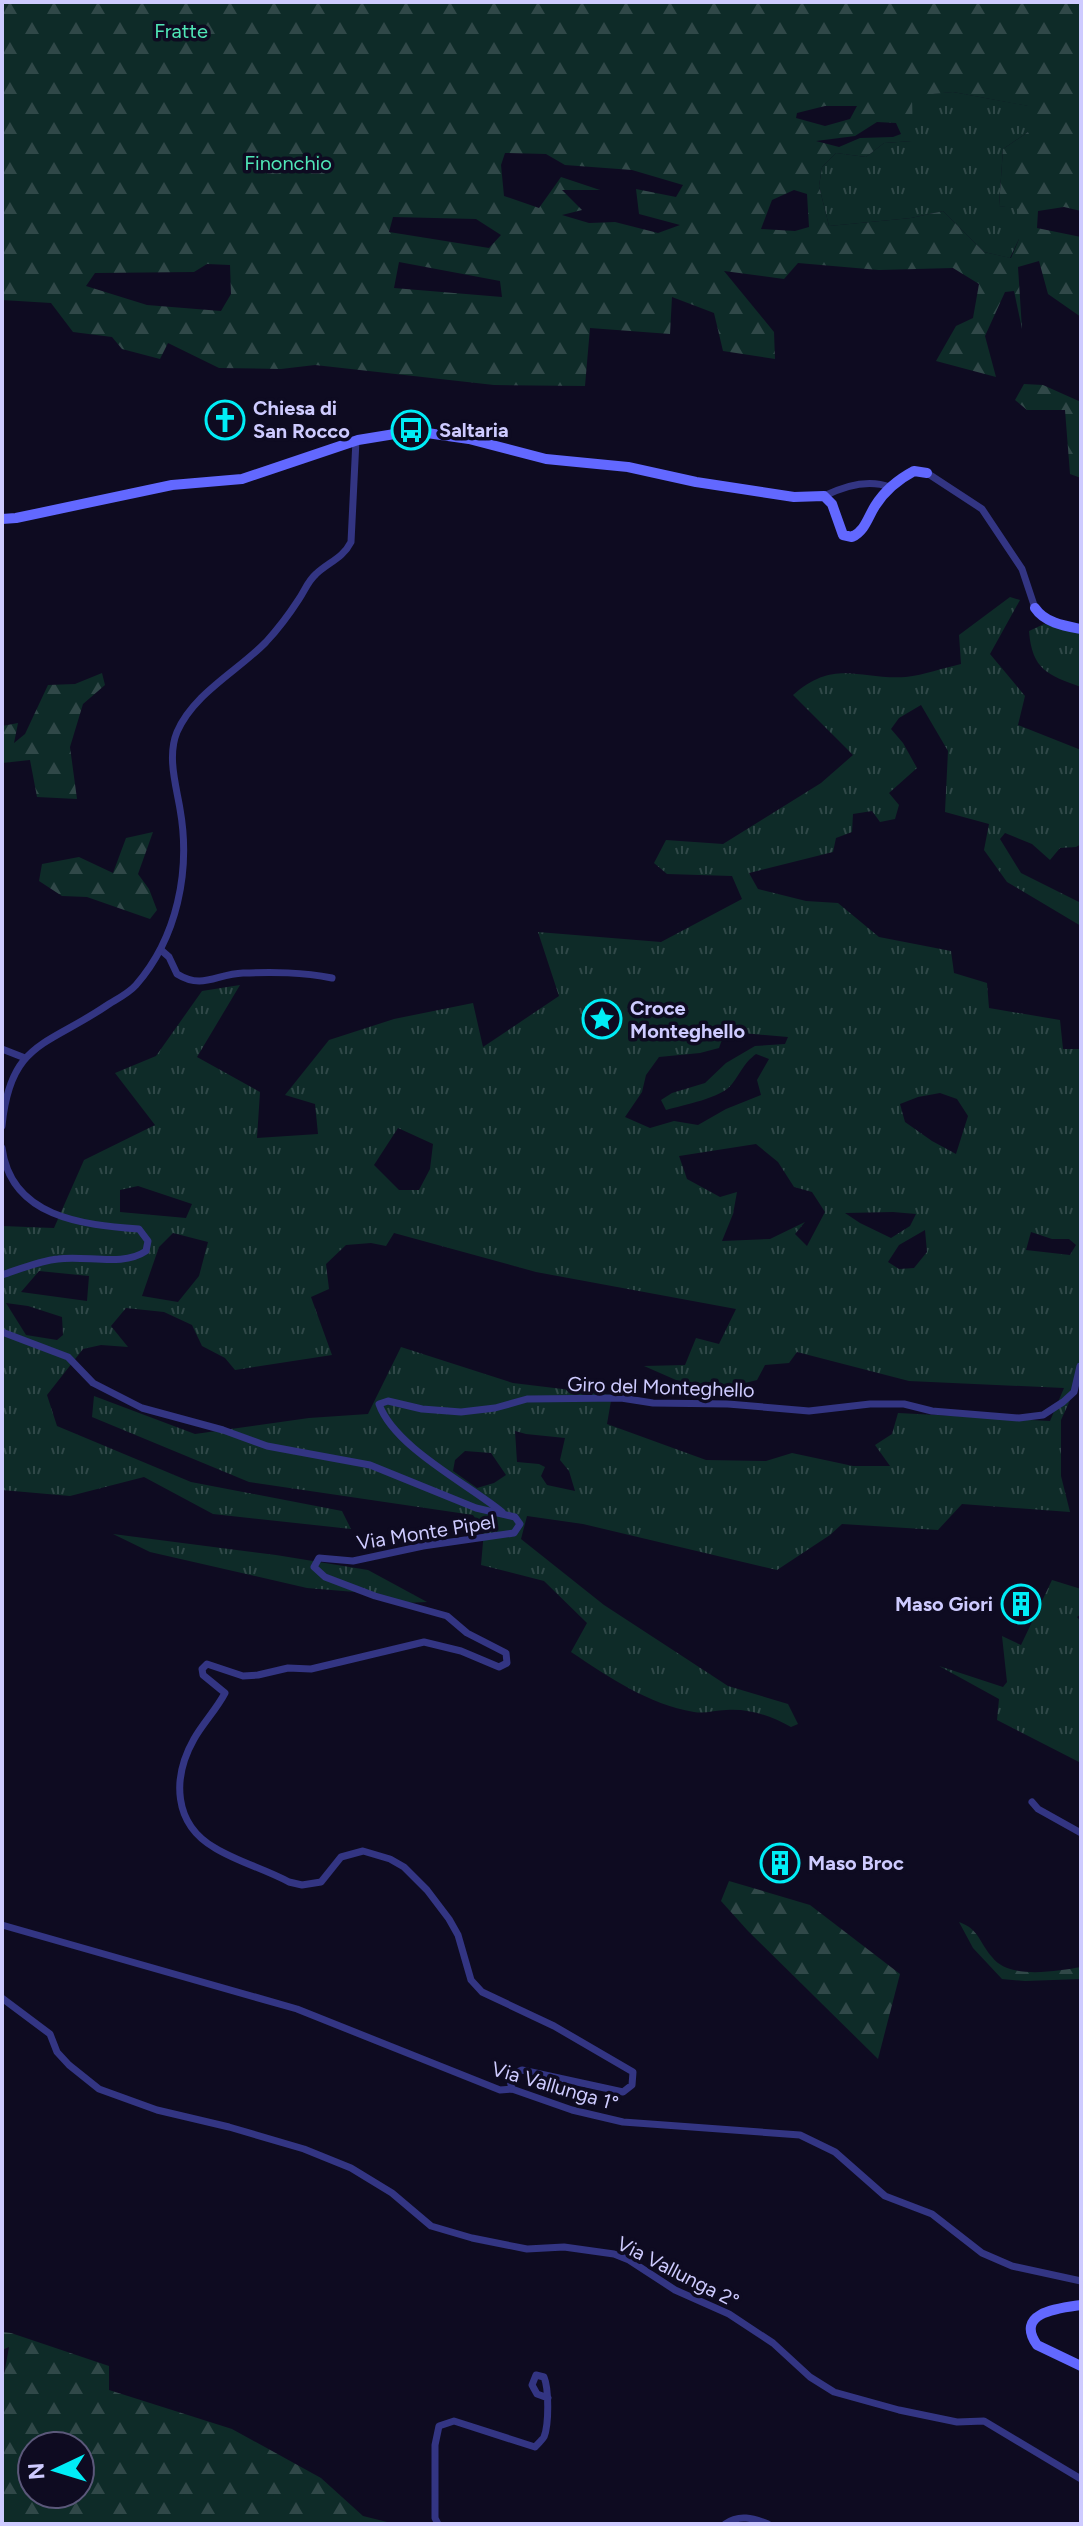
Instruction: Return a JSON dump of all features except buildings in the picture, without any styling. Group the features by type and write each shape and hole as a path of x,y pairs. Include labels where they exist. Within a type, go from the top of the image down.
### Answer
{"street":[{"path":"2,519 172,485 242,479 352,439 413,431 507,448 546,459 628,467 794,497 824,496 844,488 876,482 890,487"},
{"path":"2,1126 6,1095 25,1058 45,1041 78,1025 134,988 168,937 184,860 184,833 174,776 173,744 177,731 198,703 266,642 315,574 346,552 351,542 352,439"},
{"path":"824,496 832,504 843,535 852,537 860,534 876,504 890,487 914,471 927,473 982,509 1022,569 1038,614 1052,622 1081,629"},
{"path":"161,950 169,957 177,974 198,983 238,973 300,972 332,978"},
{"path":"2,1049 25,1058"},
{"path":"2,1148 17,1190 76,1221 139,1229 148,1241 146,1251 134,1259 54,1259 2,1275"},
{"name":"Via Monte Pipel","path":"2,1332 68,1357 93,1383 142,1408 223,1430 267,1446 370,1465 476,1508 515,1517 520,1524 514,1533 423,1546 353,1561 319,1558 314,1567 325,1577 375,1596 447,1616 467,1633 506,1653 507,1663 499,1667 461,1651 424,1642 311,1669 288,1668 258,1675 243,1676 207,1664 202,1669 203,1675 225,1693 214,1714 195,1737 184,1762 178,1789 185,1818 205,1842 289,1882 302,1885 321,1882 341,1857 363,1851 404,1867 449,1919 458,1935 471,1980 482,1992 554,2026 633,2072 632,2085 623,2092 522,2070 509,2076 512,2089"},
{"name":"Giro del Monteghello","path":"502,1512 421,1454 383,1416 379,1404 388,1401 422,1409 461,1412 495,1408 527,1399 621,1398 653,1403 728,1404 809,1411 870,1404 904,1404 932,1411 1019,1418 1043,1415 1063,1402 1074,1392 1080,1366"},
{"path":"1032,1802 1038,1809 1081,1833"},
{"name":"Via Vallunga 1°","path":"2,1925 297,2009 500,2090 512,2089 572,2110 623,2122 800,2135 835,2152 885,2196 932,2214 982,2253 1012,2266 1081,2281"},
{"name":"Via Vallunga 2°","path":"2,1998 50,2034 57,2052 99,2089 157,2110 304,2149 351,2168 392,2193 431,2226 527,2249 564,2247 614,2254 629,2260 675,2290 729,2314 773,2343 810,2377 834,2392 957,2422 984,2421 1081,2479"},
{"path":"1081,2305 1042,2313 1032,2323 1030,2331 1043,2349 1081,2366"},
{"path":"438,2524 435,2518 435,2445 439,2426 454,2421 535,2447 544,2437 548,2398"},
{"path":"725,2524 747,2517 768,2524"}],"green space":[{"name":"Finonchio","path":"2,2 1081,2 1081,211 1064,207 1038,211 1037,228 1081,237 1081,317 1048,294 1039,261 1018,267 1022,329 1014,291 1005,292 985,336 996,377 936,361 956,326 973,318 979,284 953,268 879,270 798,263 784,279 724,271 774,332 775,359 723,351 714,313 672,297 670,334 590,328 585,386 494,385 315,365 281,369 219,368 168,343 160,359 122,349 112,337 73,332 51,303 2,300","holes":["953,92 1028,106 1028,132 1003,149 999,206 1019,209 1019,239 1011,258 984,252 943,211 911,218 829,226 819,186 822,167 836,153 866,157 884,143 913,141 912,96","825,106 857,106 850,119 825,126 796,118 797,113","877,122 896,123 901,134 860,138 839,147 816,141 855,136","505,153 546,154 565,165 632,170 683,185 676,197 636,189 639,214 680,225 658,233 615,222 589,223 562,215 582,210 562,190 600,190 561,177 539,208 504,196 501,165","794,190 807,194 809,227 795,231 761,229 772,200","393,217 476,219 501,235 489,248 389,232","399,262 500,281 502,297 394,288","207,264 230,265 231,294 221,311 147,305 86,286 95,273 194,272"]},
{"path":"953,92 1029,106 1028,132 1003,149 999,206 1019,208 1019,239 1010,258 984,252 943,211 911,218 829,226 819,186 822,167 836,153 866,157 884,143 912,141 912,95"},
{"path":"1024,384 1043,385 1081,402 1081,478 1070,474 1065,410 1027,410 1015,400"},
{"path":"1010,597 1020,600 990,654 1025,696 1018,725 1081,750 1081,844 1060,848 1050,860 1032,844 1005,833 1000,839 1021,873 1081,903 1081,926 1007,882 984,850 989,824 945,812 948,751 921,705 899,718 891,729 917,768 889,793 899,805 895,819 880,822 872,811 853,814 852,832 836,838 833,852 749,873 758,889 806,901 838,903 879,937 951,951 954,973 987,983 989,1008 1060,1020 1063,1049 1081,1049 1081,1376 1061,1420 1061,1476 1070,1512 962,1504 938,1530 842,1524 777,1570 583,1524 527,1516 521,1539 604,1605 728,1686 788,1704 798,1724 791,1727 751,1712 698,1712 661,1703 615,1680 571,1652 587,1623 544,1581 481,1565 484,1531 473,1515 249,1482 92,1417 94,1396 195,1434 309,1418 368,1414 401,1347 513,1383 612,1395 607,1424 706,1460 766,1461 792,1453 853,1466 890,1466 875,1445 892,1434 898,1413 1050,1421 1064,1388 909,1381 797,1352 789,1363 765,1365 757,1380 725,1388 676,1380 644,1366 685,1365 696,1338 719,1344 736,1309 536,1272 394,1233 386,1246 371,1243 346,1245 326,1264 329,1289 311,1297 332,1355 235,1370 225,1358 202,1346 192,1325 164,1312 126,1308 111,1326 128,1347 101,1345 83,1349 47,1395 57,1426 191,1482 342,1511 351,1529 213,1514 144,1477 70,1496 2,1490 2,1226 54,1228 84,1160 155,1125 115,1073 156,1056 202,991 240,985 197,1057 260,1092 257,1138 318,1134 315,1104 285,1095 329,1040 394,1019 473,1003 483,1047 559,996 538,932 661,942 742,899 732,876 667,874 654,863 666,840 723,844 821,783 853,755 793,695 808,684 835,674 906,677 961,664 959,635","holes":["724,1034 788,1037 785,1044 755,1046 726,1063 705,1083 672,1093 661,1100 666,1110 720,1093 732,1084 756,1054 769,1059 757,1080 761,1095 726,1109 698,1125 674,1121 650,1128 625,1117 642,1092 646,1075 659,1057 719,1048","940,1093 957,1099 968,1116 956,1154 905,1122 900,1104","398,1128 433,1144 430,1169 419,1190 399,1190 374,1165","756,1144 778,1162 794,1187 812,1192 825,1212 807,1246 795,1234 805,1222 770,1239 722,1241 733,1214 737,1192 720,1197 687,1179 679,1156","138,1186 192,1204 186,1218 120,1212 120,1190","845,1213 916,1214 910,1226 891,1238 860,1223","925,1230 927,1252 914,1268 899,1269 888,1262 899,1245","1031,1232 1052,1239 1069,1239 1076,1245 1070,1255 1026,1250","173,1233 208,1242 199,1276 178,1302 142,1296 159,1247","39,1271 89,1276 87,1301 21,1292","6,1303 28,1306 62,1317 63,1335 57,1340 26,1335","515,1431 565,1438 560,1460 569,1471 575,1491 547,1485 541,1476 545,1467 517,1462","465,1451 491,1453 506,1475 477,1488 453,1471 455,1460"]},
{"path":"1044,624 1081,633 1081,687 1059,679 1038,663 1029,631"},
{"path":"102,673 105,685 83,704 70,747 77,799 37,797 30,760 2,763 2,726 18,723 14,743 25,734 48,685 75,684"},
{"path":"153,832 138,874 149,889 157,910 150,919 87,897 62,896 39,881 42,864 79,857 113,873 126,838"},
{"path":"113,1534 368,1570 427,1602 405,1603 379,1594 307,1588 150,1552"},
{"path":"1052,1580 1081,1589 1081,1614 1077,1617 1081,1622 1081,1763 997,1720 999,1699 939,1666 1003,1687 1007,1682 1002,1636 1021,1645"},
{"path":"729,1881 810,1905 900,1974 878,2059 721,1901"},
{"path":"959,1922 975,1932 992,1957 1010,1969 1034,1972 1081,1967 1081,1979 1002,1979 973,1948"},
{"path":"2,2332 109,2366 109,2390 232,2429 321,2478 363,2516 395,2524 2,2524 2,2386 9,2347 2,2350"}],"place":[{"name":"Chiesa di San Rocco","path":"225,420"},
{"name":"Saltaria","path":"411,430"},
{"name":"Croce Monteghello","path":"602,1019"},
{"name":"Maso Giori","path":"1021,1604"},
{"name":"Maso Broc","path":"780,1863"}],"park label":[{"name":"Fratte","path":"181,31"}]}
